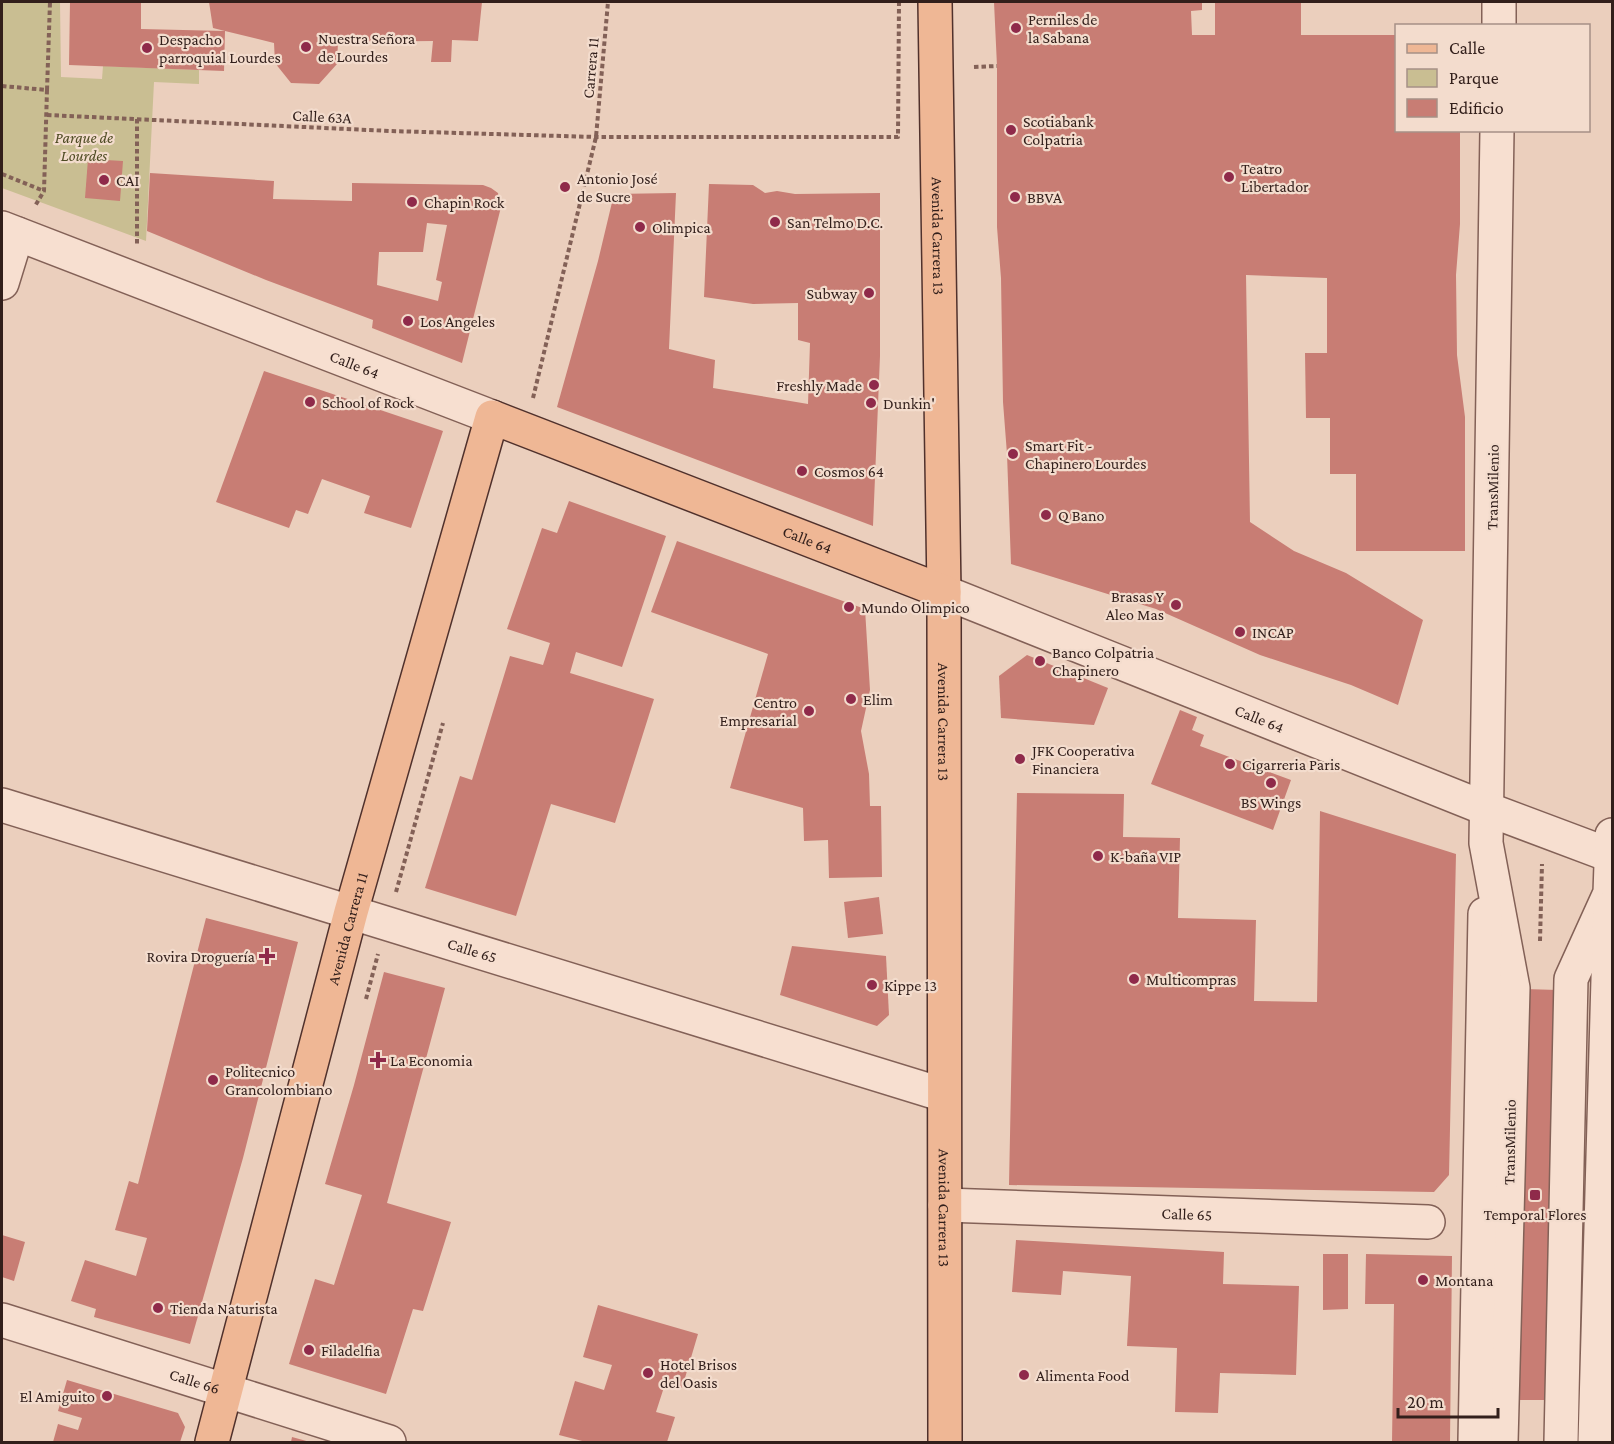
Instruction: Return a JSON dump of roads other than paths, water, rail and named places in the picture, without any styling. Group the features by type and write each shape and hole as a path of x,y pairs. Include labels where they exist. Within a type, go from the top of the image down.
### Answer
{"main road":[{"name":"Avenida Carrera 13","path":"935,2 944,591 945,1443"},
{"name":"Calle 64","path":"492,417 944,591"},
{"name":"Avenida Carrera 11","path":"212,1443 351,912 492,417"}],"street":[{"path":"1499,2 1499,24"},
{"name":"TransMilenio","path":"1475,1443 1497,132"},
{"name":"Calle 64","path":"9,231 492,417"},
{"path":"2,283 9,231"},
{"name":"Calle 64","path":"944,591 1487,809 1612,855"},
{"name":"Calle 65","path":"2,805 945,1095"},
{"path":"1595,1443 1612,831"},
{"name":"TransMilenio","path":"1486,843 1513,988 1501,1443"},
{"path":"1561,1443 1571,979 1610,892"},
{"name":"Calle 65","path":"945,1205 1428,1222"},
{"name":"Calle 66","path":"2,1320 389,1443"}],"place":[{"name":"Perniles de la Sabana","path":"1016,28"},
{"name":"Nuestra Señora de Lourdes","path":"306,47"},
{"name":"Despacho parroquial Lourdes","path":"147,48"},
{"name":"Scotiabank Colpatria","path":"1011,130"},
{"name":"Teatro Libertador","path":"1229,177"},
{"name":"CAI","path":"104,180"},
{"name":"Antonio José de Sucre","path":"565,187"},
{"name":"BBVA","path":"1015,197"},
{"name":"Chapin Rock","path":"412,202"},
{"name":"San Telmo D.C.","path":"775,222"},
{"name":"Olimpica","path":"640,227"},
{"name":"Subway","path":"869,293"},
{"name":"Los Angeles","path":"408,321"},
{"name":"Freshly Made","path":"874,385"},
{"name":"School of Rock","path":"310,402"},
{"name":"Dunkin'","path":"871,403"},
{"name":"Smart Fit - Chapinero Lourdes","path":"1013,454"},
{"name":"Cosmos 64","path":"802,471"},
{"name":"Q Bano","path":"1046,515"},
{"name":"Brasas Y Aleo Mas","path":"1176,605"},
{"name":"Mundo Olimpico","path":"849,607"},
{"name":"INCAP","path":"1240,632"},
{"name":"Banco Colpatria Chapinero","path":"1040,661"},
{"name":"Elim","path":"851,699"},
{"name":"Centro Empresarial","path":"809,711"},
{"name":"JFK Cooperativa Financiera","path":"1020,759"},
{"name":"Cigarreria Paris","path":"1230,764"},
{"name":"BS Wings","path":"1271,783"},
{"name":"K-baña VIP","path":"1098,856"},
{"name":"Rovira Droguería","path":"267,956"},
{"name":"Multicompras","path":"1134,979"},
{"name":"Kippe 13","path":"872,985"},
{"name":"La Economia","path":"378,1060"},
{"name":"Politecnico Grancolombiano","path":"213,1080"},
{"name":"Temporal Flores","path":"1535,1195"},
{"name":"Montana","path":"1423,1280"},
{"name":"Tienda Naturista","path":"158,1308"},
{"name":"Filadelfia","path":"309,1350"},
{"name":"Hotel Brisos del Oasis","path":"648,1373"},
{"name":"Alimenta Food","path":"1024,1375"},
{"name":"El Amiguito","path":"107,1396"}],"park label":[{"name":"Parque de Lourdes","path":"84,146"}]}
